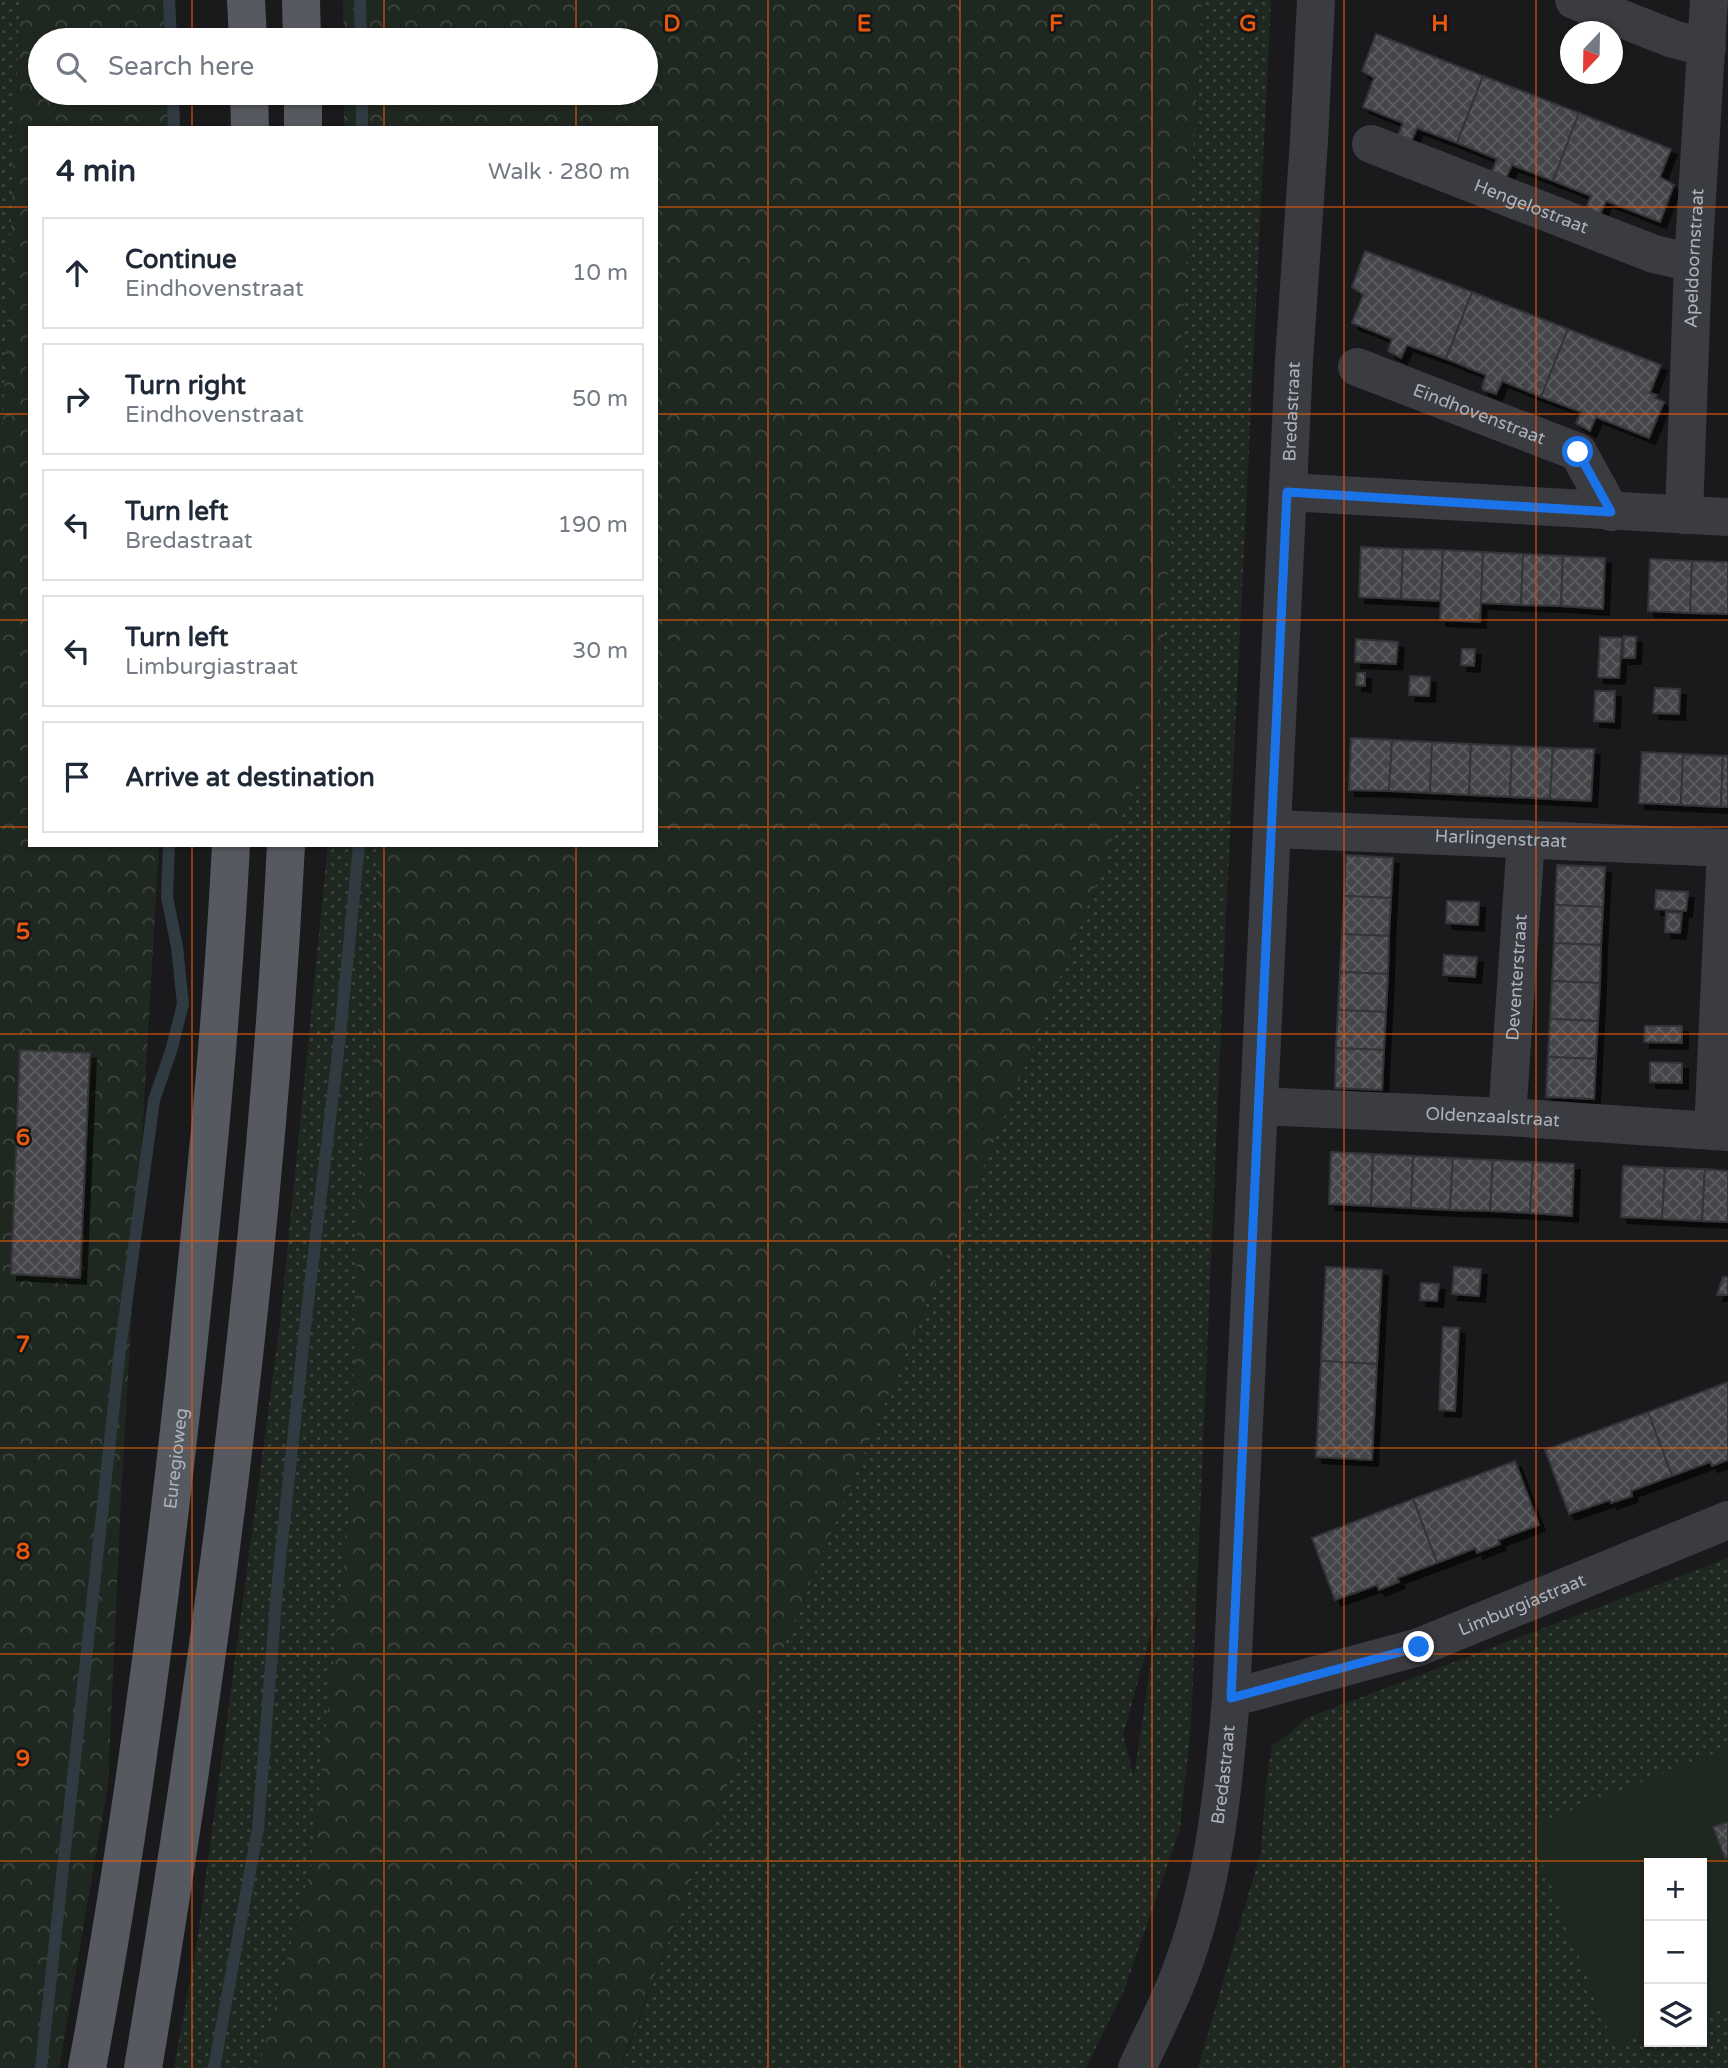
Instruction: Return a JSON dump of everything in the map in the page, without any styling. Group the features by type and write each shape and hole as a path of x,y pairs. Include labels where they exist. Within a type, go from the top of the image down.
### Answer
{"main road":[{"path":"247,0 248,28"},
{"path":"301,0 302,28"},
{"path":"249,105 250,126"},
{"path":"303,105 303,126"},
{"name":"Euregioweg","path":"87,2068 118,1887 169,1520 201,1230 226,938 231,847"},
{"path":"143,2068 197,1729 224,1532 256,1241 281,948 286,847"}],"street":[{"name":"Bredastraat","path":"1137,2068 1180,1975 1203,1900 1223,1794 1231,1698 1287,492 1316,0"},
{"path":"1574,0 1673,39 1707,48"},
{"name":"Apeldoornstraat","path":"1684,515 1693,263 1716,112 1707,48 1709,0"},
{"name":"Hengelostraat","path":"1371,144 1654,254 1693,263"},
{"name":"Eindhovenstraat","path":"1357,367 1578,452 1611,512"},
{"path":"1287,492 1728,517"},
{"name":"Harlingenstraat","path":"1273,829 1727,848"},
{"name":"Deventerstraat","path":"1507,1117 1526,839"},
{"path":"1720,1132 1727,848"},
{"name":"Oldenzaalstraat","path":"1259,1106 1507,1117 1720,1132"},
{"name":"Limburgiastraat","path":"1231,1698 1419,1647 1728,1521"}],"green space":[{"path":"0,0 20,0 0,496"},
{"path":"20,0 175,0 176,28 28,28 28,105 177,105 176,126 28,126 28,847 159,847 121,1497 108,1785 59,2068 0,2068 0,496"},
{"path":"343,0 1202,0 1159,720 1038,1035 740,1752 620,2068 259,2068 311,1866 350,1507 357,1238 378,1026 376,847 658,847 658,126 344,126 344,105 658,105 658,28 344,28"},
{"path":"1202,0 1271,0 1225,936 1191,1725 1180,1829 1125,1988 1086,2068 621,2068 740,1752 1038,1035 1159,720","holes":["1158,1613 1134,1777 1123,1735"]},
{"path":"328,847 376,847 378,1026 359,1217 350,1507 311,1866 259,2068 174,2068 198,1936 280,1323"},
{"path":"1728,1558 1728,2068 1198,2068 1261,1851 1272,1746 1304,1719"},
{"path":"1725,1749 1728,1757 1728,2008 1707,2014 1707,1858 1644,1858 1644,2036 1614,2045 1528,1827"}],"building":[{"path":"1376,34 1483,76 1457,143 1417,128 1411,142 1398,135 1403,123 1363,107 1374,78 1362,71"},
{"path":"1483,76 1579,113 1553,181 1512,165 1506,178 1492,171 1497,159 1457,143"},
{"path":"1579,113 1671,149 1660,177 1674,185 1660,222 1606,201 1600,215 1586,208 1591,196 1553,181"},
{"path":"1365,251 1472,292 1446,359 1407,345 1401,358 1388,351 1392,339 1352,323 1363,295 1352,287"},
{"path":"1472,292 1568,329 1541,397 1502,381 1496,394 1483,390 1486,375 1446,359"},
{"path":"1568,329 1661,365 1650,393 1657,395 1655,398 1664,402 1649,438 1596,417 1590,431 1576,423 1581,412 1541,397"},
{"path":"1361,547 1403,549 1401,599 1359,597"},
{"path":"1403,549 1443,550 1440,601 1401,599"},
{"path":"1443,550 1483,552 1480,622 1440,620"},
{"path":"1483,552 1523,554 1521,605 1481,603"},
{"path":"1523,554 1563,556 1561,606 1521,605"},
{"path":"1563,556 1605,558 1603,609 1561,606"},
{"path":"1650,559 1692,561 1690,613 1648,611"},
{"path":"1692,561 1728,562 1728,614 1690,613"},
{"path":"1624,636 1636,637 1635,658 1623,658"},
{"path":"1600,637 1622,638 1619,678 1598,677"},
{"path":"1356,639 1398,642 1396,664 1355,662"},
{"path":"1462,649 1475,649 1474,666 1461,665"},
{"path":"1357,673 1365,673 1365,686 1356,685"},
{"path":"1410,676 1430,677 1429,696 1409,695"},
{"path":"1655,688 1680,689 1679,714 1653,713"},
{"path":"1595,691 1615,691 1614,722 1594,721"},
{"path":"1351,738 1392,740 1389,791 1349,790"},
{"path":"1392,740 1432,742 1430,793 1389,791"},
{"path":"1432,742 1471,744 1469,795 1430,793"},
{"path":"1471,744 1512,746 1510,797 1469,795"},
{"path":"1512,746 1553,748 1550,799 1510,797"},
{"path":"1553,748 1594,749 1591,801 1550,799"},
{"path":"1642,752 1683,754 1681,805 1639,803"},
{"path":"1683,754 1723,756 1721,807 1681,805"},
{"path":"1723,756 1728,756 1728,807 1721,807"},
{"path":"1346,855 1393,858 1391,898 1344,896"},
{"path":"1557,865 1605,867 1603,907 1555,905"},
{"path":"1656,890 1688,892 1686,911 1655,909"},
{"path":"1344,896 1391,898 1389,936 1342,934"},
{"path":"1447,901 1479,902 1478,925 1446,923"},
{"path":"1555,905 1603,907 1601,945 1554,943"},
{"path":"1666,912 1682,913 1680,933 1665,932"},
{"path":"1342,934 1389,936 1388,974 1340,972"},
{"path":"1554,943 1601,945 1600,983 1552,981"},
{"path":"1444,955 1477,957 1475,977 1443,975"},
{"path":"1340,972 1388,974 1386,1012 1338,1010"},
{"path":"1552,981 1600,983 1598,1021 1550,1019"},
{"path":"1338,1010 1386,1012 1384,1050 1336,1048"},
{"path":"1550,1019 1598,1021 1596,1059 1548,1057"},
{"path":"1645,1026 1682,1026 1682,1043 1644,1042"},
{"path":"1336,1048 1384,1050 1382,1090 1335,1088"},
{"path":"20,1050 90,1053 80,1278 11,1274"},
{"path":"1548,1057 1596,1059 1594,1099 1546,1097"},
{"path":"1650,1062 1682,1063 1682,1083 1650,1082"},
{"path":"1331,1152 1373,1154 1371,1206 1329,1204"},
{"path":"1373,1154 1413,1156 1411,1208 1371,1206"},
{"path":"1413,1156 1453,1158 1450,1210 1411,1208"},
{"path":"1453,1158 1493,1160 1490,1211 1450,1210"},
{"path":"1493,1160 1533,1162 1530,1213 1490,1211"},
{"path":"1533,1162 1574,1164 1572,1216 1530,1213"},
{"path":"1623,1166 1665,1168 1662,1219 1621,1217"},
{"path":"1665,1168 1705,1169 1702,1221 1662,1219"},
{"path":"1705,1169 1728,1171 1728,1222 1702,1221"},
{"path":"1326,1267 1382,1270 1377,1364 1321,1361"},
{"path":"1454,1267 1481,1269 1479,1296 1452,1294"},
{"path":"1723,1277 1728,1277 1728,1295 1717,1295"},
{"path":"1421,1283 1439,1284 1437,1301 1420,1300"},
{"path":"1443,1327 1459,1328 1455,1411 1439,1410"},
{"path":"1321,1361 1377,1364 1372,1460 1316,1457"},
{"path":"1728,1382 1728,1460 1712,1466 1710,1462 1672,1476 1648,1412"},
{"path":"1648,1412 1672,1476 1631,1491 1632,1496 1611,1503 1610,1500 1569,1514 1545,1450"},
{"path":"1515,1461 1539,1525 1498,1540 1500,1544 1477,1553 1476,1548 1437,1563 1413,1499"},
{"path":"1413,1499 1437,1563 1397,1578 1399,1582 1379,1590 1377,1585 1335,1600 1312,1538"},
{"path":"1728,1822 1728,1857 1725,1858 1713,1827"}],"waterway":[{"path":"169,0 170,28"},
{"path":"360,0 361,28"},
{"path":"173,105 174,126"},
{"path":"362,105 362,126"},
{"path":"41,2068 120,1350 154,1100 171,1051 183,1004 177,947 167,897 169,847"},
{"path":"214,2068 258,1828 277,1589 359,847"}],"route":[{"path":"1419,1647 1231,1698 1287,492 1611,512 1578,452"}]}
